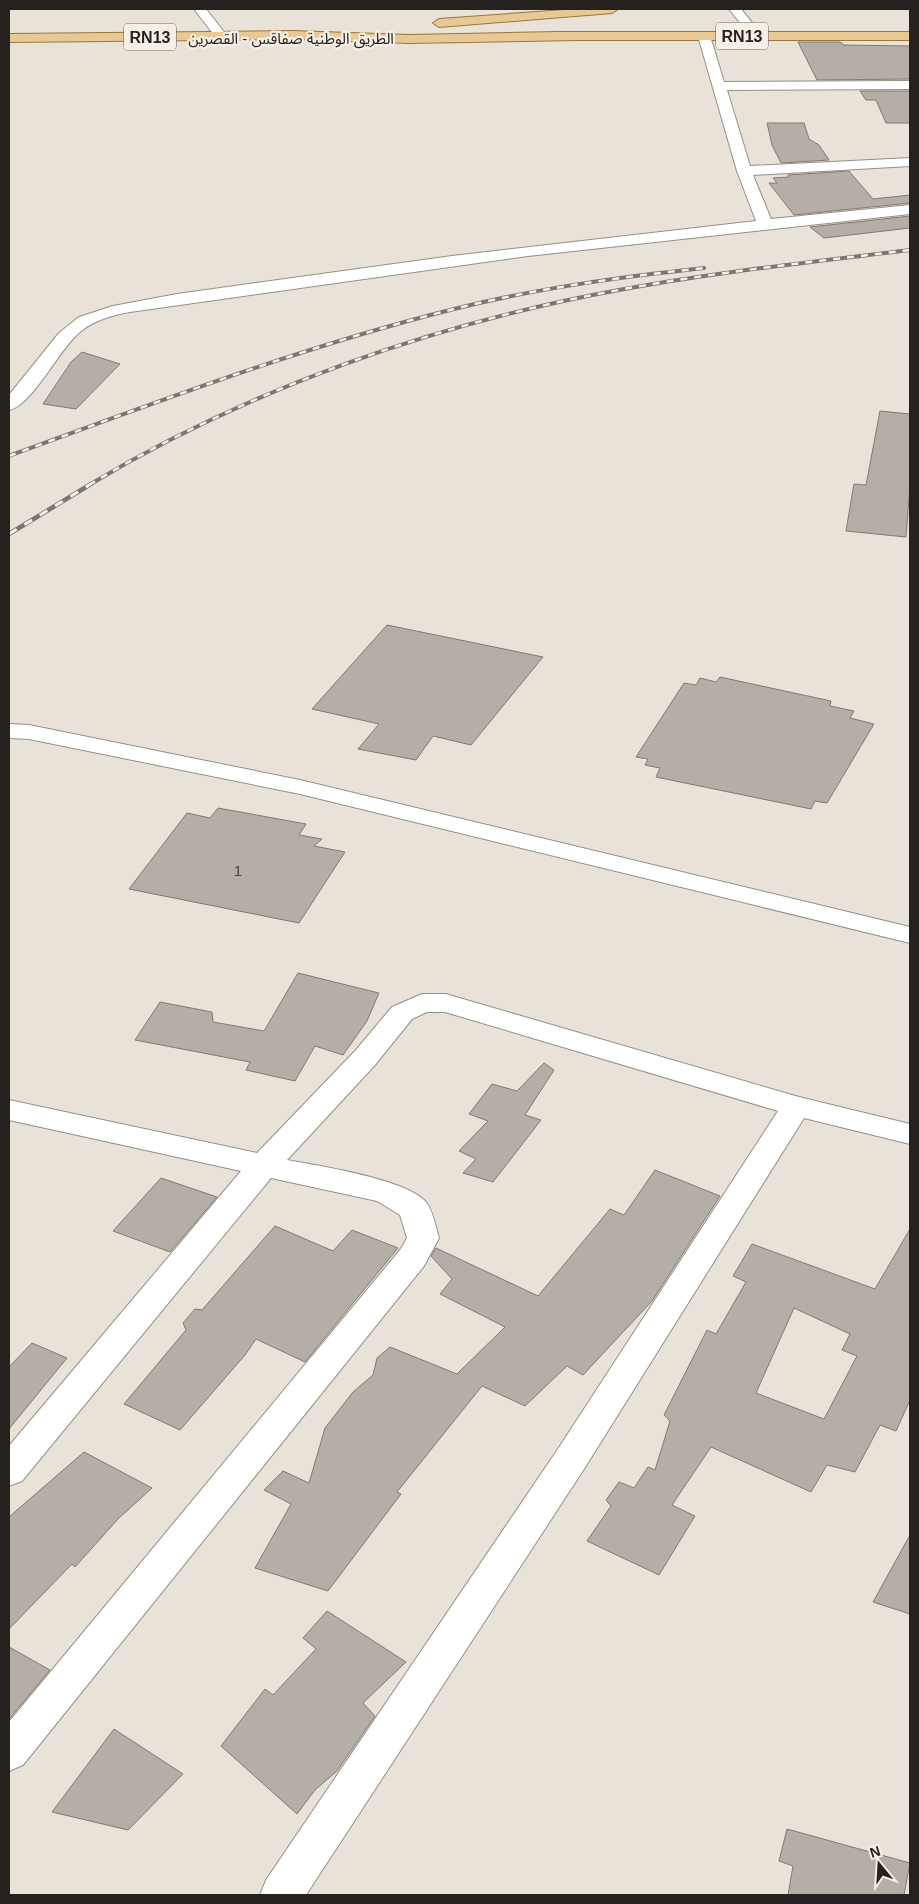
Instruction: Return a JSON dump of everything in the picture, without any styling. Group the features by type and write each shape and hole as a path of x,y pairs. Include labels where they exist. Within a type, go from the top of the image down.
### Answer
{"main road":[{"path":"292,35 404,26 387,30 386,34 394,38 424,38 430,29 612,9"},
{"path":"430,29 550,15"},
{"name":"الطريق الوطنية صفاقس - القصرين","path":"430,29 482,36 574,37"},
{"name":"الطريق الوطنية صفاقس - القصرين","path":"9,38 292,35 409,39 910,36"}],"street":[{"path":"200,9 222,37"},
{"path":"735,9 757,36"},
{"path":"704,36 744,171 765,224"},
{"path":"720,86 910,85"},
{"path":"744,171 910,162"},
{"path":"9,405 30,384 68,334 82,322 109,311 323,278 765,224 910,210"},
{"path":"9,387 30,384"},
{"path":"9,731 29,732 300,787 910,936"},
{"path":"9,1470 264,1165 365,1058 402,1013 422,1003 446,1003 796,1106 910,1134"},
{"path":"281,1895 571,1459 796,1106"},
{"path":"9,1110 386,1192 414,1209 423,1238 412,1258 9,1752"}],"building":[{"path":"798,42 910,46 910,79 817,80"},
{"path":"860,91 910,91 910,123 886,123 876,100 866,100"},
{"path":"767,123 804,123 809,139 819,145 829,160 781,163 772,145"},
{"path":"849,171 873,199 910,195 910,203 794,215 769,183 777,183 773,178 789,177 788,175"},
{"path":"910,216 910,228 824,238 810,227"},
{"path":"82,352 120,364 76,409 43,404 71,362"},
{"path":"880,411 910,414 910,486 906,537 846,531 854,484 866,485"},
{"path":"387,625 543,657 471,745 433,736 416,760 358,749 379,724 312,709"},
{"path":"720,677 831,701 830,706 854,711 850,718 874,724 827,803 815,801 811,809 656,777 660,768 645,765 648,759 636,757 684,683 696,685 700,678 716,682"},
{"path":"218,808 306,824 299,835 322,839 314,846 345,852 299,923 129,889 187,813 210,818"},
{"path":"298,973 379,993 367,1021 343,1055 315,1046 295,1081 246,1070 250,1062 135,1040 160,1002 212,1012 213,1022 264,1031"},
{"path":"544,1063 554,1070 525,1115 541,1120 493,1182 463,1173 476,1159 459,1151 488,1121 469,1114 492,1084 517,1091"},
{"path":"655,1170 720,1196 652,1301 583,1375 567,1366 525,1406 482,1386 397,1492 401,1494 328,1591 255,1568 291,1504 264,1490 283,1471 309,1483 325,1428 353,1392 373,1375 377,1358 390,1347 457,1374 505,1327 440,1294 452,1279 431,1256 436,1248 538,1296 610,1209 624,1215"},
{"path":"161,1178 217,1197 170,1252 113,1231"},
{"path":"275,1226 333,1251 352,1230 398,1248 305,1362 256,1339 245,1355 180,1430 124,1404 186,1330 183,1323 195,1309 202,1310"},
{"path":"910,1229 910,1400 896,1431 880,1425 855,1472 827,1465 811,1492 711,1447 672,1505 695,1516 659,1575 587,1541 611,1506 606,1500 619,1482 634,1488 648,1467 655,1470 670,1421 664,1415 707,1330 716,1334 746,1282 733,1276 752,1244 875,1289","holes":["794,1308 850,1334 842,1350 857,1356 824,1419 756,1393"]},
{"path":"32,1343 67,1358 9,1429 9,1367"},
{"path":"84,1452 152,1488 118,1519 75,1567 72,1564 9,1629 9,1517"},
{"path":"910,1535 910,1614 873,1602"},
{"path":"327,1611 406,1662 363,1703 375,1716 337,1771 315,1790 297,1814 221,1746 265,1689 273,1695 316,1649 303,1638"},
{"path":"9,1647 50,1670 9,1719"},
{"path":"114,1729 183,1774 128,1830 52,1812"},
{"path":"787,1829 910,1863 904,1895 788,1895 793,1866 779,1861"}],"railway":[{"path":"89,485 150,450 213,419 279,390 345,364 413,341 482,321 550,304 691,278 910,250"},
{"path":"9,456 231,376 401,323 488,301 550,289 611,279 704,268"},
{"path":"9,534 91,484"}]}
